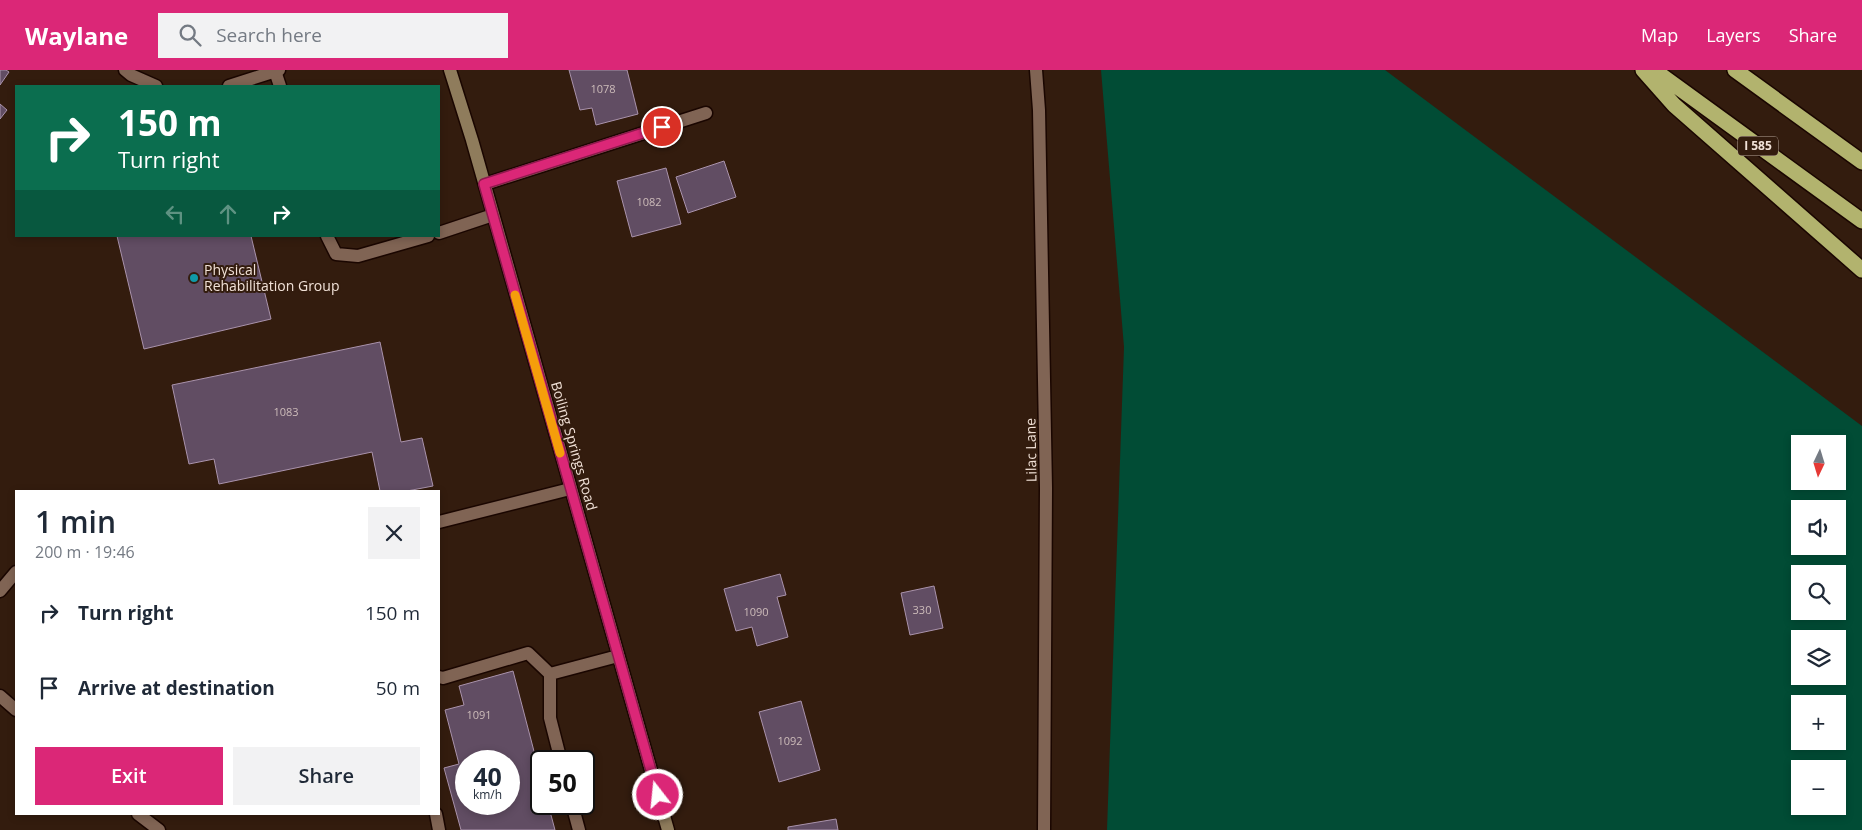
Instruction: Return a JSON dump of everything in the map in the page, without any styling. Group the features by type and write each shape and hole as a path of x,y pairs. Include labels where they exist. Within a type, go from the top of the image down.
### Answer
{"highway":[{"path":"1643,70 1674,105 1862,270"},
{"name":"I 585","path":"1654,70 1862,221"},
{"path":"1735,70 1862,162"},
{"path":"1814,127 1862,151"}],"main road":[{"name":"Boiling Springs Road","path":"450,70 668,830"}],"street":[{"path":"125,70 131,75 154,85"},
{"name":"Lilac Lane","path":"1036,70 1040,120 1046,488 1044,830"},
{"path":"232,85 277,71 280,85"},
{"path":"484,184 706,113"},
{"path":"440,233 493,215"},
{"path":"328,237 336,254 358,256 424,237"},
{"path":"440,522 570,488"},
{"path":"0,590 15,573"},
{"path":"440,677 443,678 528,653 550,674 550,718 558,750"},
{"path":"550,674 618,656"},
{"path":"0,696 15,709"},
{"path":"139,815 159,830"},
{"path":"436,815 440,830"},
{"path":"575,815 579,830"}],"green space":[{"path":"1101,70 1385,70 1862,426 1862,830 1107,830 1124,347"}],"building":[{"path":"0,70 9,72 0,85"},
{"path":"569,70 627,70 638,114 596,125 592,108 580,110"},
{"path":"0,104 7,110 0,119"},
{"path":"724,161 736,197 688,213 676,177"},
{"path":"666,168 681,224 632,237 617,181"},
{"name":"Physical Rehabilitation Group","path":"117,237 251,237 271,319 144,349"},
{"path":"380,342 401,442 422,438 433,486 412,490 380,490 372,452 219,484 214,459 189,464 172,385"},
{"path":"780,574 786,595 777,597 788,637 757,646 752,627 736,631 724,589"},
{"path":"934,586 943,628 910,635 901,593"},
{"path":"513,671 534,750 530,750 530,815 551,815 555,830 461,830 457,815 520,815 520,750 455,750 445,710 464,705 459,686"},
{"path":"801,701 820,770 779,782 759,712"},
{"path":"455,765 455,808 444,768"},
{"path":"836,819 838,830 788,830 788,827"}],"slow traffic":[{"path":"515,295 560,453"}],"place":[{"name":"Physical Rehabilitation Group","path":"194,278"}],"route":[{"path":"658,795 484,184 662,127"}]}
